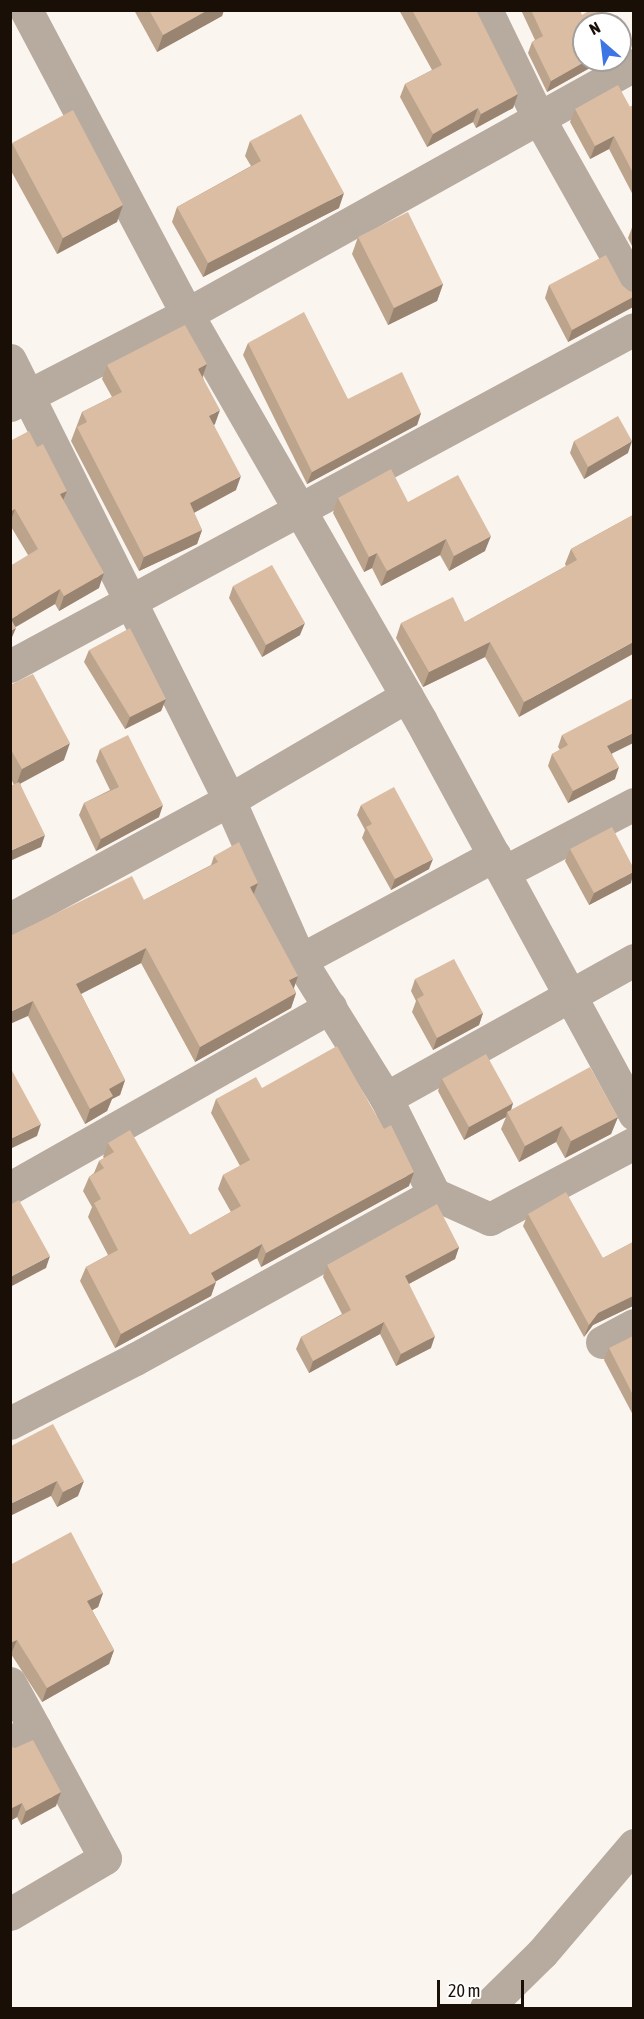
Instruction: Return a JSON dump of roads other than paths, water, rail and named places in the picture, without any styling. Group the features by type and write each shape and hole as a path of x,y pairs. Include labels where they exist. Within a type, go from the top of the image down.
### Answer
{"street":[{"path":"26,10 187,314 297,509 407,696 500,863 633,1114"},
{"path":"486,10 537,115 633,287"},
{"path":"20,400 187,314 537,115 633,65"},
{"path":"10,666 633,329"},
{"path":"10,360 20,400 131,600 229,800 300,960 386,1098 434,1194 490,1219 633,1143"},
{"path":"10,920 229,800 407,696"},
{"path":"300,960 500,863 633,804"},
{"path":"386,1098 568,994 633,960"},
{"path":"10,1188 330,1007"},
{"path":"10,1423 135,1359 434,1194"},
{"path":"602,1342 633,1325"},
{"path":"10,1683 23,1736 105,1858 10,1914"},
{"path":"486,2008 542,1953 633,1845"}]}
